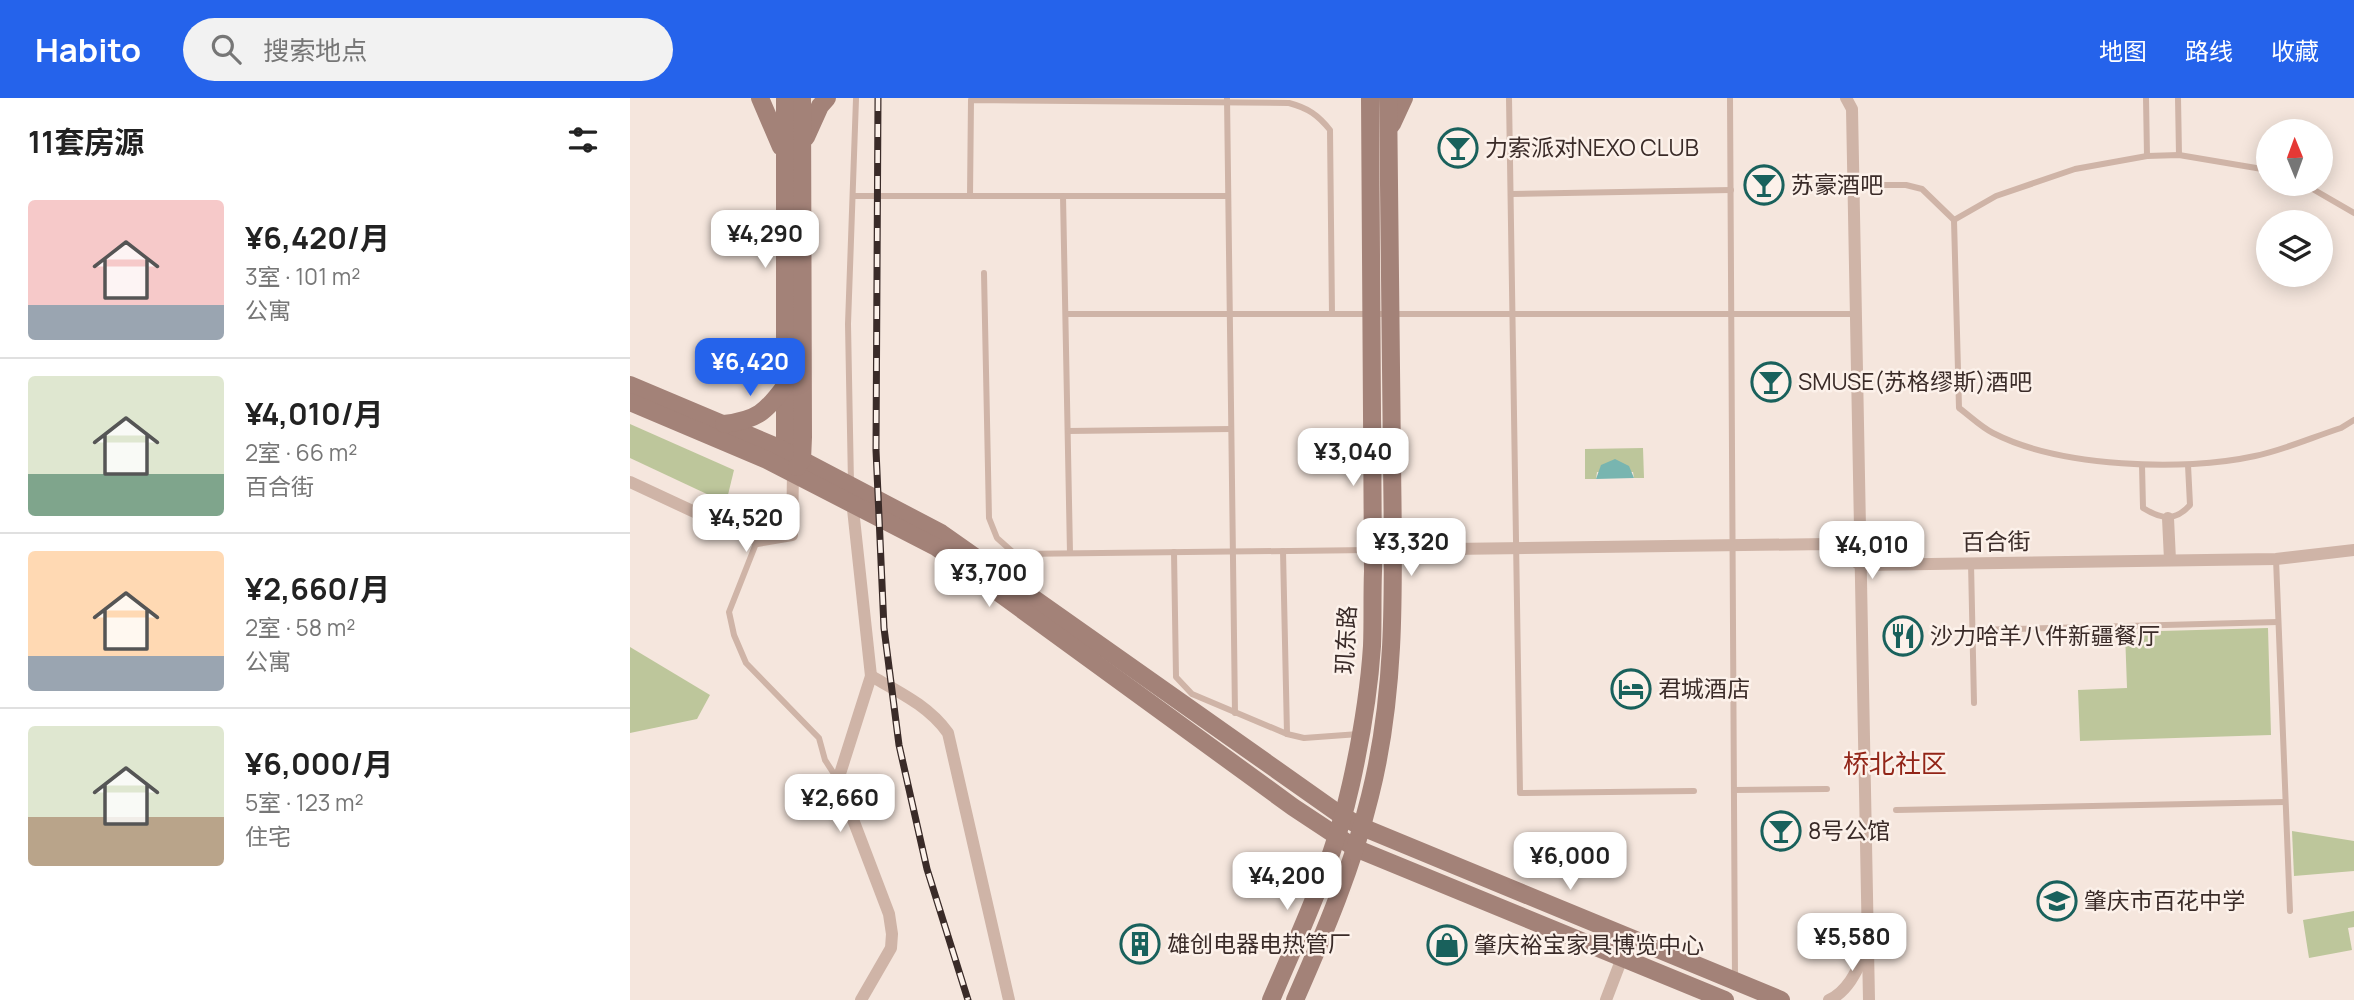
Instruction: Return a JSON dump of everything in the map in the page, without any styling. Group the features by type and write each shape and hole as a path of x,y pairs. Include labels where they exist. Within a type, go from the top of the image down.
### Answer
{"street":[{"path":"760,98 793,152"},
{"path":"630,482 757,541 792,535 797,467 793,152 785,98"},
{"path":"785,451 793,152 802,98"},
{"path":"793,152 827,98"},
{"path":"1356,98 1363,110 1370,142"},
{"name":"玑东路","path":"1271,1000 1318,886 1342,816 1361,734 1372,645 1370,98"},
{"name":"玑东路","path":"1296,1000 1362,827 1371,795 1388,695 1392,654 1393,550 1388,98"},
{"path":"1388,134 1404,98"},
{"path":"1852,102 1869,1000"},
{"path":"630,385 785,451 797,467"},
{"path":"724,424 743,422 760,415 785,386"},
{"path":"630,402 767,460 797,467 941,533 1342,816 1362,827 1781,1000"},
{"path":"852,494 871,676 838,780 889,914 892,934 891,948 861,1000"},
{"path":"852,494 936,547 1354,848 1725,1000"},
{"path":"2168,518 2171,560"},
{"path":"1373,550 1826,544 1861,565"},
{"name":"百合街","path":"1861,565 2276,559 2354,550"},
{"path":"871,676 923,706 939,719 948,733 1009,1000"},
{"path":"1606,1000 1630,937"},
{"path":"1829,1000 1836,996 1854,975 1868,946"}],"lane":[{"path":"1509,98 1520,793 1694,791"},
{"path":"1730,98 1735,981"},
{"path":"1836,98 1852,102"},
{"path":"2146,98 2147,156"},
{"path":"2178,98 2179,155"},
{"path":"852,494 849,324 856,99"},
{"path":"970,196 971,100 1227,100 1289,103 1306,107 1320,117 1330,130 1332,314"},
{"path":"1227,100 1235,713"},
{"path":"1954,220 1996,196 2074,169 2147,156 2179,155 2256,168"},
{"path":"1853,185 1906,185 1922,189 1954,220 1959,408 1992,433 2044,452 2142,465 2189,465 2256,456 2341,428 2354,420"},
{"path":"1511,194 1731,190"},
{"path":"1063,195 1070,553"},
{"path":"853,196 1228,195"},
{"path":"2325,196 2354,212"},
{"path":"984,273 989,518 997,538 1015,554 1373,550"},
{"path":"1066,314 1856,314"},
{"path":"1068,431 1231,429"},
{"path":"2142,465 2143,508 2154,515 2168,518 2182,514 2190,505 2189,465"},
{"path":"757,541 729,612 734,635 746,663 819,738 825,760 838,780"},
{"path":"1283,551 1287,734"},
{"path":"1174,552 1176,677 1192,694 1287,734 1304,738 1361,734"},
{"path":"2276,559 2290,911"},
{"path":"1971,563 1975,703"},
{"path":"1973,630 2278,622"},
{"path":"1734,790 1827,789"},
{"path":"1896,810 2285,802"}],"green space":[{"path":"630,424 734,470 726,503 630,458"},
{"path":"1643,448 1644,478 1634,478 1633,472 1597,472 1596,479 1585,479 1585,449"},
{"path":"2268,628 2271,735 2080,741 2078,690 2127,688 2125,632"},
{"path":"630,647 710,695 697,719 630,733"},
{"path":"2292,831 2354,841 2354,871 2294,876"},
{"path":"2354,911 2354,927 2348,928 2352,950 2309,958 2303,920"}],"water":[{"path":"1615,459 1629,466 1634,478 1596,479 1601,465"}],"railway":[{"path":"878,98 876,450 884,628 899,745 927,869 968,1000"}],"place":[{"name":"力索派对NEXO CLUB","path":"1458,148"},
{"name":"苏豪酒吧","path":"1764,185"},
{"name":"SMUSE(苏格缪斯)酒吧","path":"1771,382"},
{"name":"沙力哈羊八件新疆餐厅","path":"1903,636"},
{"name":"君城酒店","path":"1631,689"},
{"name":"8号公馆","path":"1781,831"},
{"name":"肇庆市百花中学","path":"2057,901"},
{"name":"雄创电器电热管厂","path":"1140,944"},
{"name":"肇庆裕宝家具博览中心","path":"1447,945"}],"district":[{"name":"桥北社区","path":"1895,764"}]}
